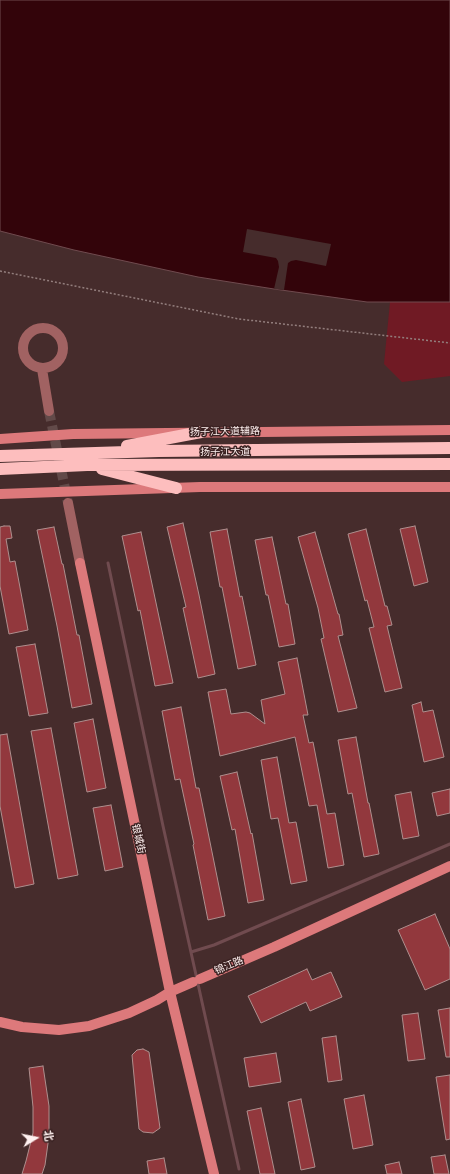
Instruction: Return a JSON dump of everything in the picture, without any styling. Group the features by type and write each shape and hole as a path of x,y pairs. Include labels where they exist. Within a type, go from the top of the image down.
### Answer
{"highway":[{"path":"92,452 201,432"},
{"name":"扬子江大道","path":"0,456 92,452 450,448"},
{"name":"扬子江大道","path":"0,469 87,465 450,464"},
{"path":"87,465 176,488"}],"street":[{"path":"40,328 47,328 53,330 58,335 62,340 64,347 60,360 55,365 42,369 35,368 25,359 22,346 24,339 28,334 40,328"},
{"path":"42,369 49,411"},
{"name":"扬子江大道辅路","path":"0,438 73,434 450,430"},
{"path":"0,494 176,488 450,487"},
{"name":"银城街","path":"68,503 170,992 214,1174"},
{"name":"锦江路","path":"0,1022 22,1027 59,1030 89,1026 129,1013 170,992 281,944 450,866"}],"path":[{"path":"0,271 238,320 450,343"}],"shaded area":[{"path":"0,0 450,0 450,302 367,302 274,289 198,277 74,250 0,231"},
{"path":"390,302 450,302 450,376 402,382 384,364"}],"pier":[{"path":"247,229 331,244 326,266 296,260 291,261 288,263 284,290 274,289 279,267 278,261 276,258 243,252"}],"building":[{"path":"183,523 215,674 198,678 183,608 186,607 167,527"},
{"path":"10,526 12,538 6,539 10,562 15,561 28,630 9,634 0,586 0,527"},
{"path":"415,526 428,582 414,586 400,529"},
{"path":"54,527 77,635 79,635 92,704 72,708 37,530"},
{"path":"227,529 240,597 242,596 256,665 238,669 222,587 220,587 210,532"},
{"path":"366,529 385,606 387,606 392,625 387,626 402,688 385,692 369,628 374,627 367,600 365,601 348,534"},
{"path":"141,532 173,683 155,686 140,610 138,611 122,536"},
{"path":"315,532 339,614 343,635 338,636 357,708 338,712 321,639 324,638 318,608 298,537"},
{"path":"272,537 286,604 288,604 295,644 279,647 268,595 266,595 255,540"},
{"path":"35,644 48,713 29,716 16,647"},
{"path":"297,658 308,715 303,715 309,743 313,742 327,814 335,813 344,865 328,868 317,805 309,806 295,737 220,756 208,692 226,689 231,714 246,712 250,713 265,724 261,700 285,694 278,662"},
{"path":"421,702 423,712 433,710 444,757 424,762 412,705"},
{"path":"181,707 196,788 199,788 225,916 208,920 180,779 175,780 162,711"},
{"path":"93,719 106,788 87,792 74,723"},
{"path":"51,728 78,875 58,879 31,731"},
{"path":"7,734 34,884 15,888 0,806 0,735"},
{"path":"356,737 379,854 364,857 352,793 348,794 338,740"},
{"path":"277,757 289,823 296,822 307,881 291,884 278,818 271,819 261,760"},
{"path":"237,772 251,834 252,833 264,900 248,903 235,829 232,830 220,776"},
{"path":"450,789 450,813 437,816 432,793"},
{"path":"411,792 419,836 403,839 395,795"},
{"path":"111,805 123,867 105,871 93,808"},
{"path":"435,914 450,949 450,979 425,990 398,930"},
{"path":"307,969 312,980 331,972 342,997 310,1011 306,1002 261,1023 248,996"},
{"path":"450,1008 450,1057 446,1057 438,1010"},
{"path":"418,1013 425,1059 408,1061 402,1015"},
{"path":"336,1036 342,1080 328,1082 322,1038"},
{"path":"143,1049 149,1052 160,1128 153,1133 143,1132 139,1129 132,1055 137,1050"},
{"path":"276,1053 281,1082 249,1087 244,1058"},
{"path":"43,1066 49,1106 49,1136 45,1165 42,1174 22,1174 33,1133 33,1107 29,1068"},
{"path":"450,1075 450,1139 446,1140 436,1077"},
{"path":"364,1095 373,1145 353,1149 344,1099"},
{"path":"301,1099 315,1167 301,1170 288,1102"},
{"path":"261,1108 275,1174 260,1174 247,1111"},
{"path":"445,1155 449,1174 434,1174 431,1157"},
{"path":"164,1158 167,1174 149,1174 147,1161"},
{"path":"399,1162 402,1174 387,1174 385,1165"}],"waterway":[{"path":"108,563 163,826 239,1169"},
{"path":"191,952 214,945 450,844"}],"tunnel":[{"path":"49,411 68,503"}]}
